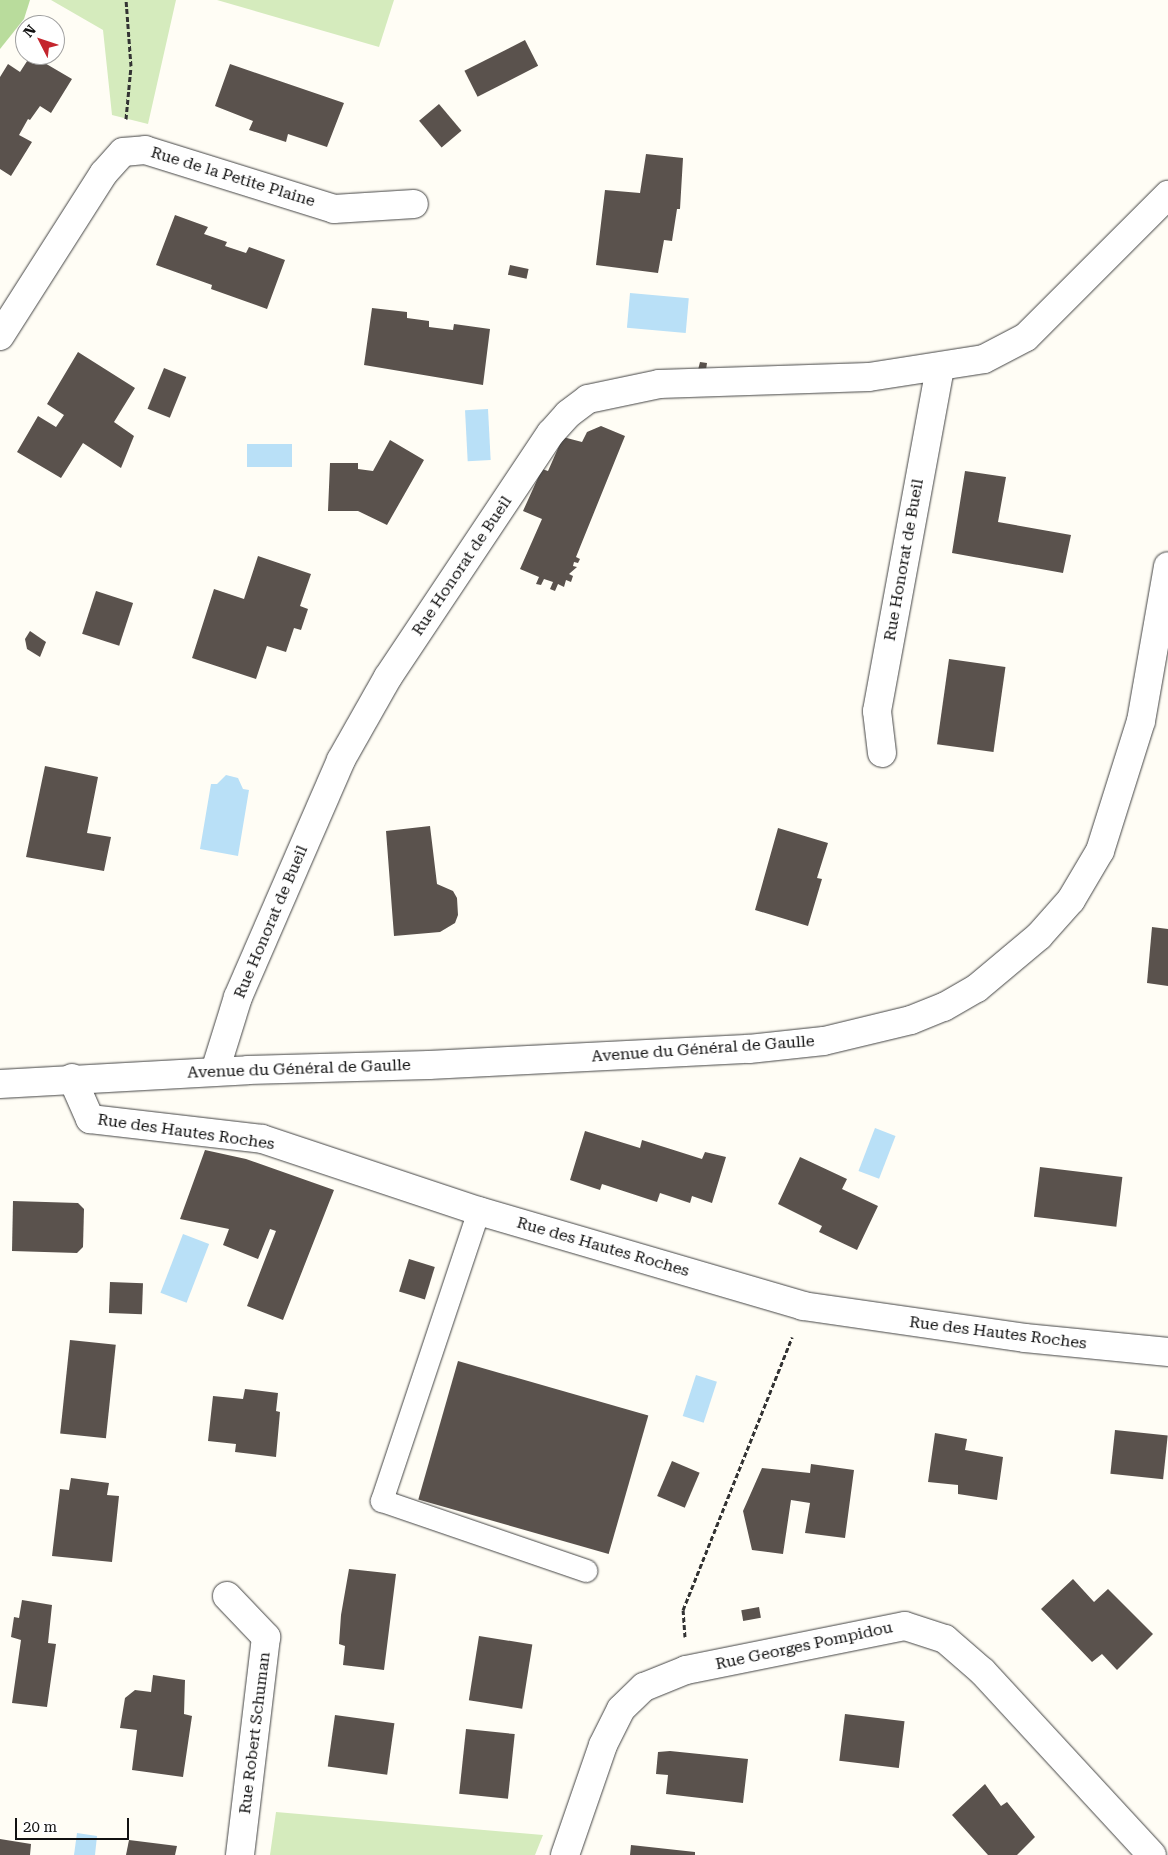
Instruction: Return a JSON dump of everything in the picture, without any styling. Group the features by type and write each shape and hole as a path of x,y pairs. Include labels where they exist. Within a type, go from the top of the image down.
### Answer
{"street":[{"name":"Rue de la Petite Plaine","path":"123,152 144,150 334,209 414,204"},
{"path":"0,336 104,172 123,152"},
{"name":"Rue Honorat de Bueil","path":"215,1071 238,997 341,760 388,677 551,433 568,414 588,399 659,384 869,377 984,359 1026,338 1168,195"},
{"name":"Rue Honorat de Bueil","path":"882,753 876,711 940,367"},
{"name":"Avenue du Général de Gaulle","path":"0,1084 72,1078 215,1071 429,1065 749,1049 824,1041 911,1020 944,1007 977,988 1039,936 1071,900 1100,851 1141,721 1168,566"},
{"name":"Rue des Hautes Roches","path":"72,1078 90,1119 262,1139 479,1211 803,1306 1025,1338 1168,1352"},
{"name":"Rue Robert Schuman","path":"227,1596 266,1636 240,1855"},
{"name":"Rue Georges Pompidou","path":"565,1855 603,1746 621,1709 644,1687 686,1670 904,1626 945,1639 983,1672 1152,1855"}],"lane":[{"path":"479,1211 382,1501 586,1571"}],"path":[{"path":"123,152 131,66 126,0"},
{"path":"686,1670 683,1610 803,1306"}],"green space":[{"path":"0,0 30,0 25,15 15,15 15,30 0,49"},
{"path":"51,0 176,0 148,124 112,115 103,30"},
{"path":"217,0 394,0 379,47"},
{"path":"276,1812 543,1835 535,1855 270,1855"}],"water":[{"path":"630,293 689,298 686,333 627,328"},
{"path":"488,409 491,460 468,461 465,410"},
{"path":"247,444 292,444 292,467 247,467"},
{"path":"226,775 238,778 243,789 249,790 238,856 200,849 211,784 217,784"},
{"path":"875,1128 896,1136 879,1179 859,1171"},
{"path":"183,1234 209,1244 187,1303 160,1293"},
{"path":"696,1375 717,1382 704,1423 683,1416"},
{"path":"77,1833 97,1836 95,1855 74,1855"}],"building":[{"path":"525,40 538,66 478,97 464,71"},
{"path":"8,64 20,72 25,65 48,65 72,79 51,113 40,106 30,120 28,119 19,135 32,142 11,176 0,169 0,77"},
{"path":"230,64 344,103 327,147 288,134 286,142 249,130 253,121 215,106"},
{"path":"439,104 461,131 442,148 419,121"},
{"path":"646,154 683,158 680,209 677,209 672,241 664,240 658,273 596,265 605,190 640,193"},
{"path":"175,215 208,227 204,234 227,242 225,246 246,253 249,247 285,260 267,309 211,289 212,285 156,265"},
{"path":"510,265 529,269 527,279 508,275"},
{"path":"372,308 407,312 407,318 429,321 429,327 453,330 454,324 490,329 483,385 364,365"},
{"path":"78,352 135,388 114,422 134,436 121,468 83,443 61,478 17,452 38,416 56,427 64,415 47,404"},
{"path":"700,362 707,363 706,370 698,370"},
{"path":"164,368 186,377 170,418 148,409"},
{"path":"601,426 625,436 576,557 580,559 578,563 574,562 573,566 577,567 569,574 573,576 571,582 566,580 564,587 558,584 555,591 550,589 553,582 544,579 541,585 536,584 539,577 520,569 542,519 523,511 542,469 548,471 563,437 582,442 587,432"},
{"path":"390,440 424,460 387,525 358,511 328,511 330,463 358,463 358,469 373,471"},
{"path":"965,471 1006,477 998,522 1071,535 1063,573 952,553"},
{"path":"258,556 311,574 300,606 308,609 301,630 294,628 286,652 267,646 256,679 192,658 214,589 244,599"},
{"path":"96,591 133,603 119,646 82,634"},
{"path":"30,631 46,642 40,657 27,649 25,639"},
{"path":"949,659 1005,667 993,752 937,744"},
{"path":"45,766 98,777 87,833 111,837 104,871 26,857"},
{"path":"430,826 437,884 453,891 457,898 458,915 455,923 440,932 394,936 386,831"},
{"path":"778,828 828,843 817,878 822,879 808,926 755,910"},
{"path":"1152,927 1168,929 1168,986 1147,983"},
{"path":"585,1131 640,1148 642,1140 702,1159 705,1152 726,1157 712,1203 692,1196 690,1203 660,1193 657,1202 602,1184 600,1190 570,1180"},
{"path":"205,1150 246,1159 334,1190 283,1320 247,1306 276,1231 270,1229 258,1259 223,1245 229,1229 180,1219"},
{"path":"800,1157 847,1179 842,1189 878,1206 857,1250 819,1232 822,1226 778,1204"},
{"path":"1040,1167 1122,1177 1116,1227 1034,1217"},
{"path":"13,1201 78,1203 84,1209 83,1247 77,1253 12,1251"},
{"path":"409,1259 435,1267 425,1299 399,1292"},
{"path":"110,1282 143,1283 142,1314 109,1313"},
{"path":"70,1340 116,1345 106,1438 60,1433"},
{"path":"458,1361 648,1416 609,1554 418,1499"},
{"path":"245,1389 278,1393 276,1411 280,1412 276,1457 235,1452 236,1444 208,1441 213,1396 243,1399"},
{"path":"1115,1430 1168,1436 1163,1479 1110,1474"},
{"path":"935,1433 967,1439 965,1450 1003,1457 997,1500 958,1494 958,1485 928,1482"},
{"path":"672,1461 700,1473 685,1508 657,1496"},
{"path":"811,1464 854,1470 845,1538 805,1533 810,1503 791,1500 783,1554 752,1550 743,1511 762,1468 810,1473"},
{"path":"71,1478 109,1483 107,1495 119,1496 112,1562 52,1556 60,1489 69,1490"},
{"path":"349,1569 396,1574 384,1670 343,1665 345,1646 339,1644 341,1615"},
{"path":"1073,1579 1094,1602 1108,1589 1153,1634 1117,1670 1102,1654 1092,1662 1041,1609"},
{"path":"22,1600 52,1605 48,1643 56,1644 47,1707 12,1703 21,1640 11,1637 14,1617 19,1618"},
{"path":"759,1607 761,1618 743,1621 741,1610"},
{"path":"479,1636 532,1644 522,1709 469,1700"},
{"path":"153,1675 185,1680 184,1714 192,1716 183,1777 132,1770 137,1730 120,1728 125,1698 135,1690 151,1692"},
{"path":"845,1714 905,1721 899,1768 839,1761"},
{"path":"335,1715 394,1723 387,1775 328,1766"},
{"path":"466,1729 515,1734 508,1799 459,1794"},
{"path":"670,1751 748,1759 743,1803 666,1794 668,1775 656,1774 658,1752"},
{"path":"985,1784 1001,1806 1007,1802 1035,1837 1017,1855 988,1855 952,1815"},
{"path":"0,1839 31,1844 30,1855 0,1855"},
{"path":"129,1840 177,1846 175,1855 126,1855"},
{"path":"631,1845 695,1852 695,1855 630,1855"}]}
